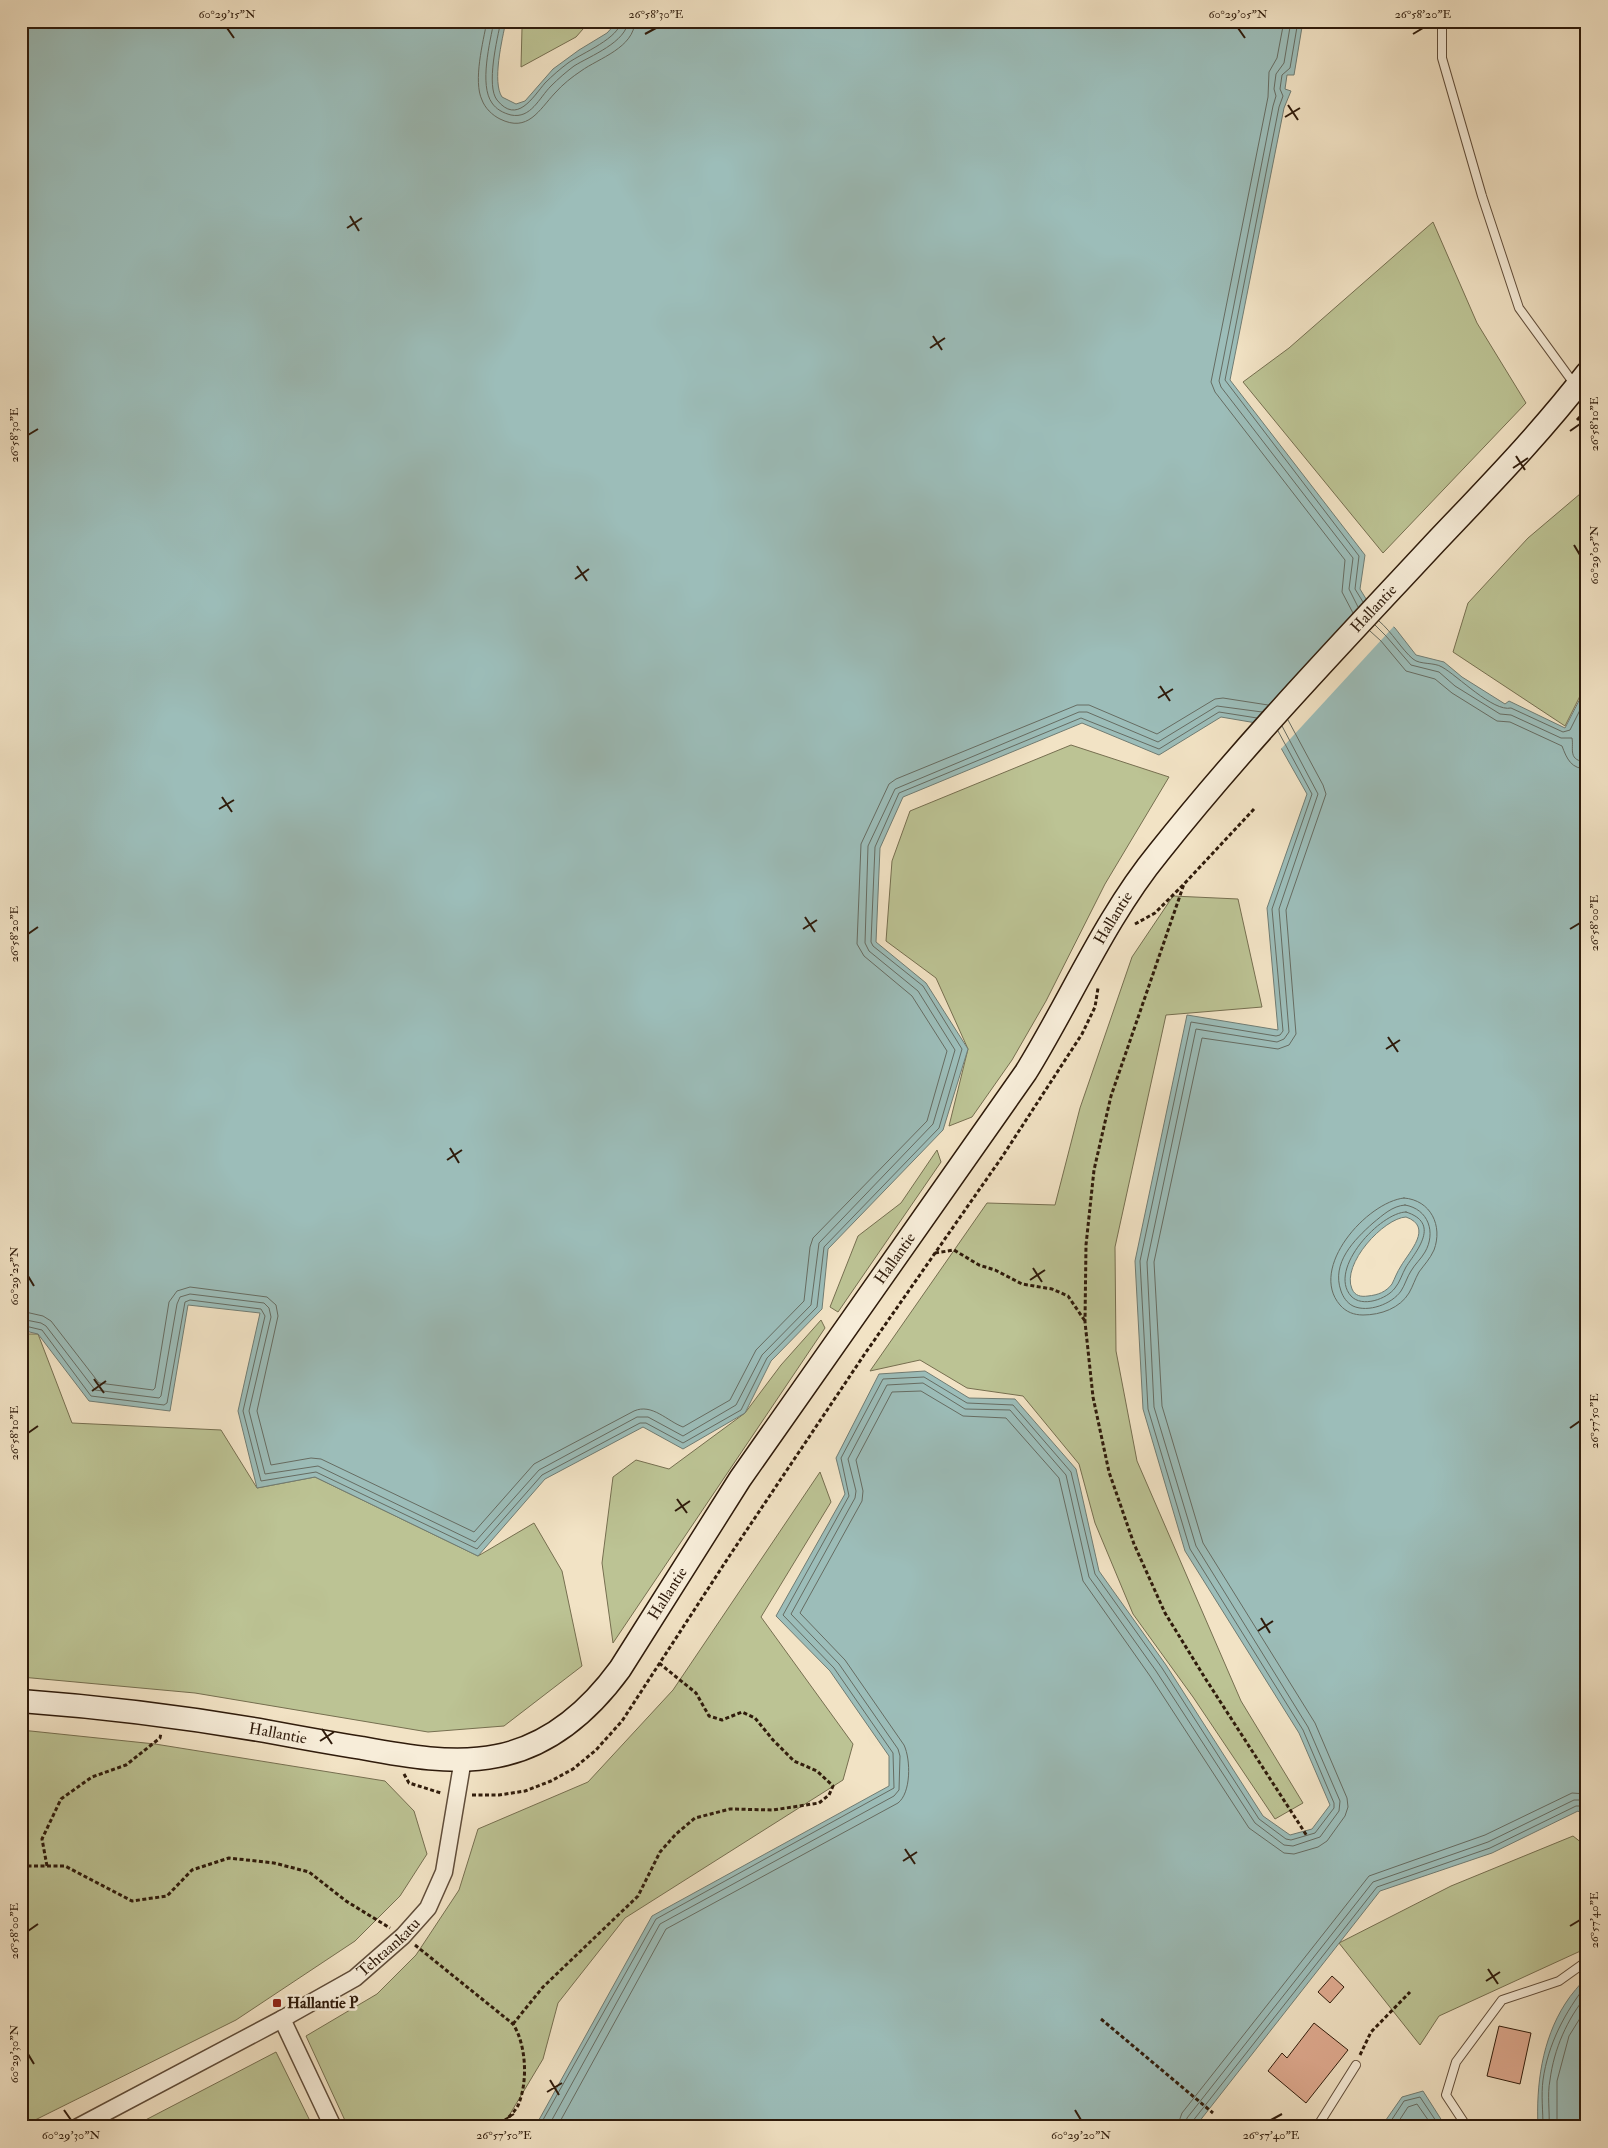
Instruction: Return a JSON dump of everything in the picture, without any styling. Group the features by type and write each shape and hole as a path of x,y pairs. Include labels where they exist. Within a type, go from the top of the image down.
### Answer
{"street":[{"name":"Hallantie","path":"21,1701 165,1716 393,1754 463,1759 497,1756 530,1746 562,1728 603,1692 658,1611 740,1479 1026,1072 1053,1028 1119,908 1157,853 1234,762 1538,434 1582,380"},
{"name":"Tehtaankatu","path":"78,2127 282,2019 355,1978 403,1936 428,1908 444,1872 463,1759"},
{"path":"282,2019 333,2127"}],"lane":[{"path":"1442,21 1442,58 1482,196 1519,308 1582,380"},
{"path":"1467,2127 1446,2095 1456,2062 1502,2000 1559,1981 1587,1961"},
{"path":"1317,2127 1356,2065"}],"path":[{"path":"1128,927 1155,913 1254,809"},
{"path":"1184,884 1111,1096 1096,1161 1086,1245 1086,1322 1093,1397 1110,1472 1134,1544 1165,1613 1307,1836"},
{"path":"935,1253 954,1250 979,1265 995,1270 1022,1284 1052,1289 1068,1296 1086,1322"},
{"path":"513,2024 543,1987 638,1896 660,1852 676,1834 695,1818 730,1809 773,1810 819,1803 828,1795 833,1786 817,1771 794,1761 755,1718 742,1712 722,1720 709,1716 696,1693 659,1663"},
{"path":"47,1866 42,1839 61,1799 92,1778 126,1765 160,1738 165,1716"},
{"path":"21,1866 65,1866 132,1902 167,1896 192,1870 229,1858 274,1863 309,1872 346,1901 403,1936 513,2024 520,2034 524,2074 519,2105 498,2127"},
{"path":"1356,2065 1371,2032 1410,1992"},
{"path":"1101,2019 1213,2113"}],"green space":[{"path":"524,21 590,21 576,37 521,67 522,28"},
{"path":"1433,222 1477,323 1526,403 1383,553 1243,382 1289,348"},
{"path":"1587,488 1587,682 1565,726 1453,652 1468,603 1528,538"},
{"path":"1071,745 1169,777 1105,884 1046,1001 1012,1060 972,1117 949,1126 968,1049 936,978 886,941 892,861 910,811"},
{"path":"1173,896 1238,899 1262,1007 1166,1015 1115,1247 1116,1351 1137,1461 1241,1701 1303,1803 1275,1819 1193,1697 1133,1614 1095,1523 1079,1464 1023,1396 967,1388 920,1360 870,1371 987,1203 1055,1205 1080,1108 1132,957"},
{"path":"937,1150 941,1162 838,1312 830,1307 858,1236 901,1203"},
{"path":"821,1320 825,1328 613,1643 602,1563 613,1477 636,1460 669,1469 745,1413 781,1365"},
{"path":"21,1334 38,1334 72,1423 221,1430 257,1488 315,1477 478,1556 534,1523 562,1571 582,1666 504,1726 428,1732 195,1693 21,1677"},
{"path":"820,1472 831,1502 761,1617 853,1744 843,1780 625,1918 558,2003 543,2059 507,2119 499,2127 348,2127 306,2036 377,1994 416,1955 459,1890 478,1829 588,1782 673,1690"},
{"path":"21,1730 155,1744 385,1781 414,1811 427,1854 400,1896 355,1941 236,2020 21,2127"},
{"path":"1573,1836 1587,1847 1587,1948 1439,2016 1420,2045 1339,1943 1451,1886"},
{"path":"276,2052 313,2127 132,2127"}],"water":[{"path":"21,21 506,21 499,60 499,90 502,97 516,104 525,101 553,69 607,33 618,21 1303,21 1294,75 1287,75 1285,89 1291,91 1284,108 1230,380 1365,555 1360,589 1371,607 1395,628 1416,655 1444,662 1462,677 1505,704 1509,701 1565,728 1587,685 1587,739 1582,749 1587,752 1587,1818 1578,1811 1492,1853 1380,1891 1195,2127 533,2127 540,2118 652,1916 889,1786 889,1756 830,1671 776,1616 845,1494 836,1458 879,1374 925,1371 969,1398 1015,1399 1076,1469 1099,1571 1166,1665 1263,1816 1290,1835 1312,1829 1330,1805 1299,1733 1185,1551 1143,1409 1135,1261 1187,1015 1278,1030 1267,908 1307,794 1268,725 1221,717 1159,755 1082,723 903,797 880,848 876,942 926,983 968,1049 943,1130 828,1249 822,1309 771,1361 745,1413 683,1449 643,1427 545,1479 478,1556 315,1477 257,1488 238,1411 260,1313 188,1305 170,1411 89,1401 38,1334 21,1330","holes":["1406,1217 1414,1221 1419,1233 1417,1240 1390,1287 1375,1295 1363,1296 1355,1293 1350,1279 1358,1255 1367,1244 1376,1234 1397,1219"]},
{"path":"1587,1976 1587,2127 1538,2127 1538,2095 1542,2063 1551,2032 1565,2004"},
{"path":"1423,2091 1446,2127 1381,2127 1402,2097"}],"pier":[{"path":"1373,605 1395,625 1280,750 1267,727"}],"building":[{"path":"1332,1976 1344,1987 1330,2003 1318,1992"},
{"path":"1314,2023 1348,2050 1306,2103 1268,2071 1282,2053 1287,2058"},
{"path":"1499,2026 1531,2033 1520,2084 1487,2076"}],"place":[{"name":"Hallantie P","path":"277,2003"}]}
